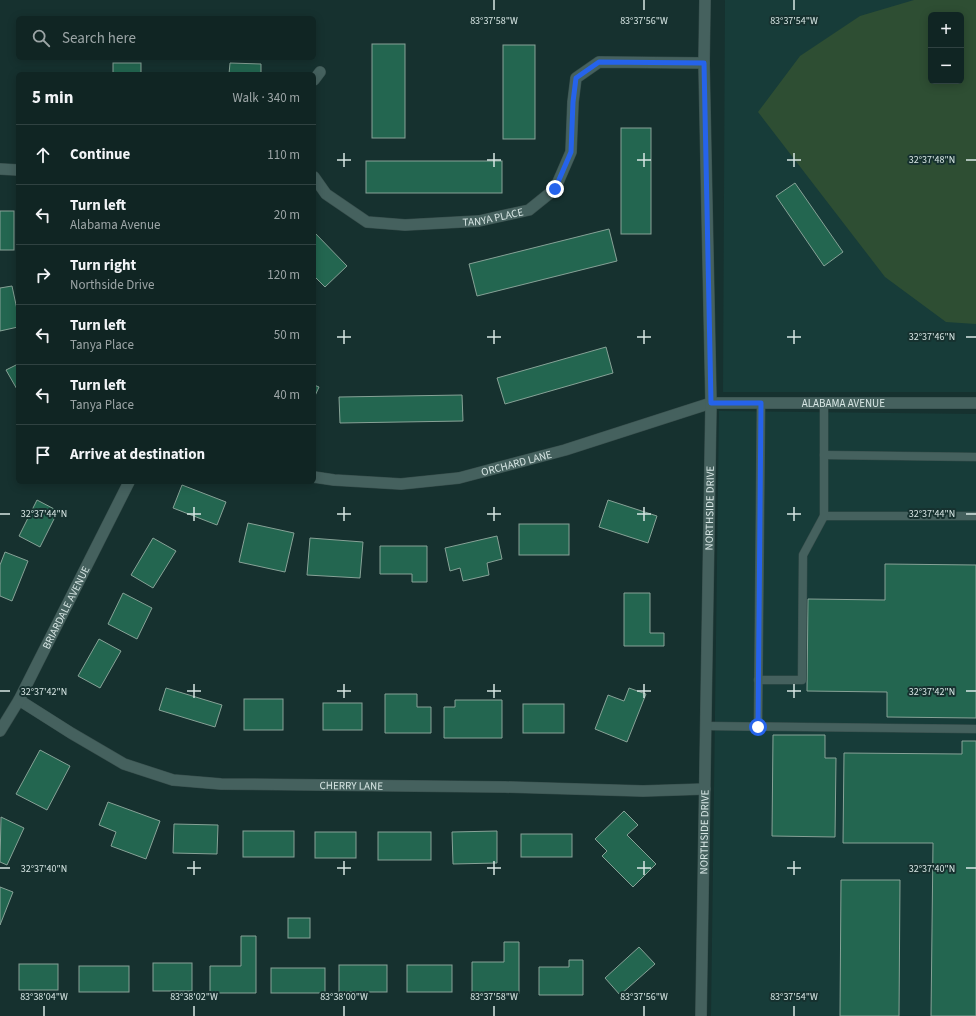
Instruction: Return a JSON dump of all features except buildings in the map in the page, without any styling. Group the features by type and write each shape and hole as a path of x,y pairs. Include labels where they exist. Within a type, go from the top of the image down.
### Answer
{"street":[{"name":"NORTHSIDE DRIVE","path":"701,1016 706,789 711,403 704,63 705,0"},
{"name":"TANYA PLACE","path":"316,180 326,194 367,222 405,225 479,221 529,210 555,189 571,152 573,102 576,78 599,62 704,63"},
{"path":"0,169 16,170"},
{"name":"ALABAMA AVENUE","path":"711,403 976,403"},
{"name":"ORCHARD LANE","path":"316,477 334,480 401,484 459,478 565,450 711,403"},
{"name":"BRIARDALE AVENUE","path":"0,731 19,700 128,484"},
{"name":"CHERRY LANE","path":"19,700 124,764 173,780 221,784 505,787 643,791 706,789"}],"lane":[{"path":"758,727 761,403"},
{"path":"758,680 802,680 803,555 824,516 824,403"},
{"path":"824,455 976,457"},
{"path":"824,516 976,516"},
{"path":"706,726 976,729"}],"shaded area":[{"path":"725,0 976,0 976,392 723,392"},
{"path":"914,0 976,0 976,324 946,322 885,277 758,112 800,56 860,16"},
{"path":"719,411 976,414 976,1016 711,1016"}],"route":[{"path":"555,189 571,152 573,102 576,78 599,62 704,63 711,403 761,403 758,727"}]}
